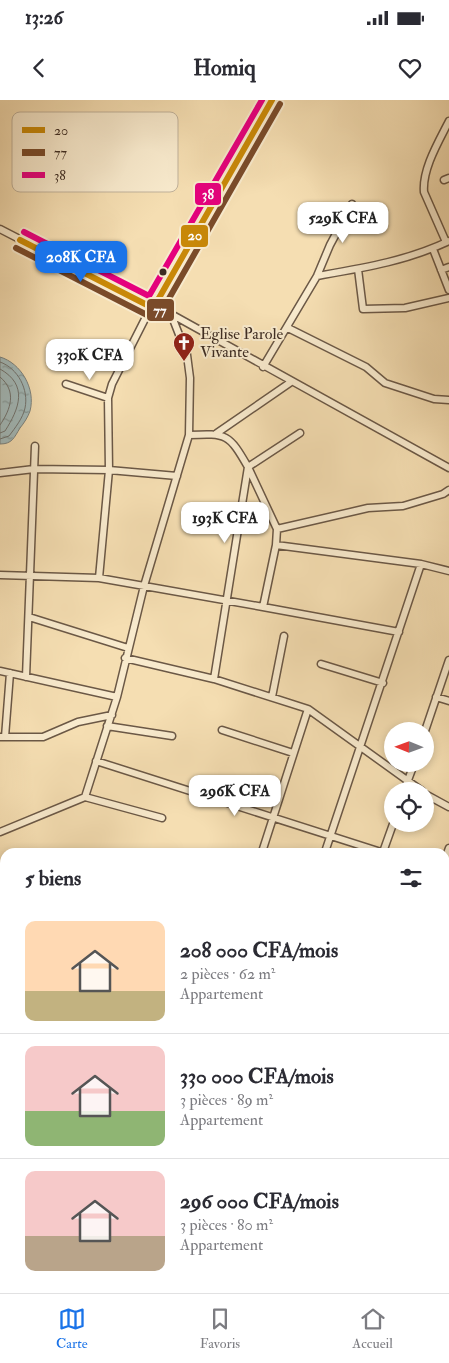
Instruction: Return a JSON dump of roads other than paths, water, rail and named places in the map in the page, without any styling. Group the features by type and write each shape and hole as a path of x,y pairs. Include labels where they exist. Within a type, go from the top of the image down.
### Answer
{"street":[{"path":"99,578 109,470 108,398 112,384 151,307 159,298 272,100"},
{"path":"317,276 386,264 433,249 448,242 424,192 424,184 427,170 449,121"},
{"path":"263,367 288,328 317,276 330,245 352,204"},
{"path":"0,229 151,307 171,314 263,367 449,468"},
{"path":"433,249 449,290"},
{"path":"441,270 449,267"},
{"path":"358,269 363,309 405,308 449,298"},
{"path":"85,797 112,715 144,586 190,435 190,378 187,356 171,314"},
{"path":"288,328 366,367 385,383 410,392 449,400 449,394"},
{"path":"217,433 291,382"},
{"path":"66,384 108,398"},
{"path":"190,435 217,433 226,437 236,447 248,467 277,529 276,545 263,607"},
{"path":"214,679 248,467 300,433"},
{"path":"26,677 35,446"},
{"path":"0,474 34,469 109,470 177,476"},
{"path":"277,529 368,508 403,506 443,494 449,490"},
{"path":"276,545 421,564 449,571"},
{"path":"327,848 421,564"},
{"path":"0,576 99,578 399,632"},
{"path":"29,616 128,648"},
{"path":"272,697 284,636"},
{"path":"125,658 214,679 308,709 362,746 408,781 411,772"},
{"path":"428,722 449,660"},
{"path":"321,664 383,683"},
{"path":"0,671 117,697"},
{"path":"10,673 2,737 43,737 78,722 112,715"},
{"path":"436,697 449,701"},
{"path":"263,848 308,709"},
{"path":"107,726 172,736"},
{"path":"222,730 293,753"},
{"path":"96,760 369,848"},
{"path":"0,832 85,797 162,818"},
{"path":"434,799 449,807"},
{"path":"384,848 390,832"}],"water":[{"path":"0,357 14,365 25,378 31,394 31,403 28,415 14,437 10,442 0,444"}],"place":[{"name":"Eglise Parole Vivante","path":"184,362"}]}
